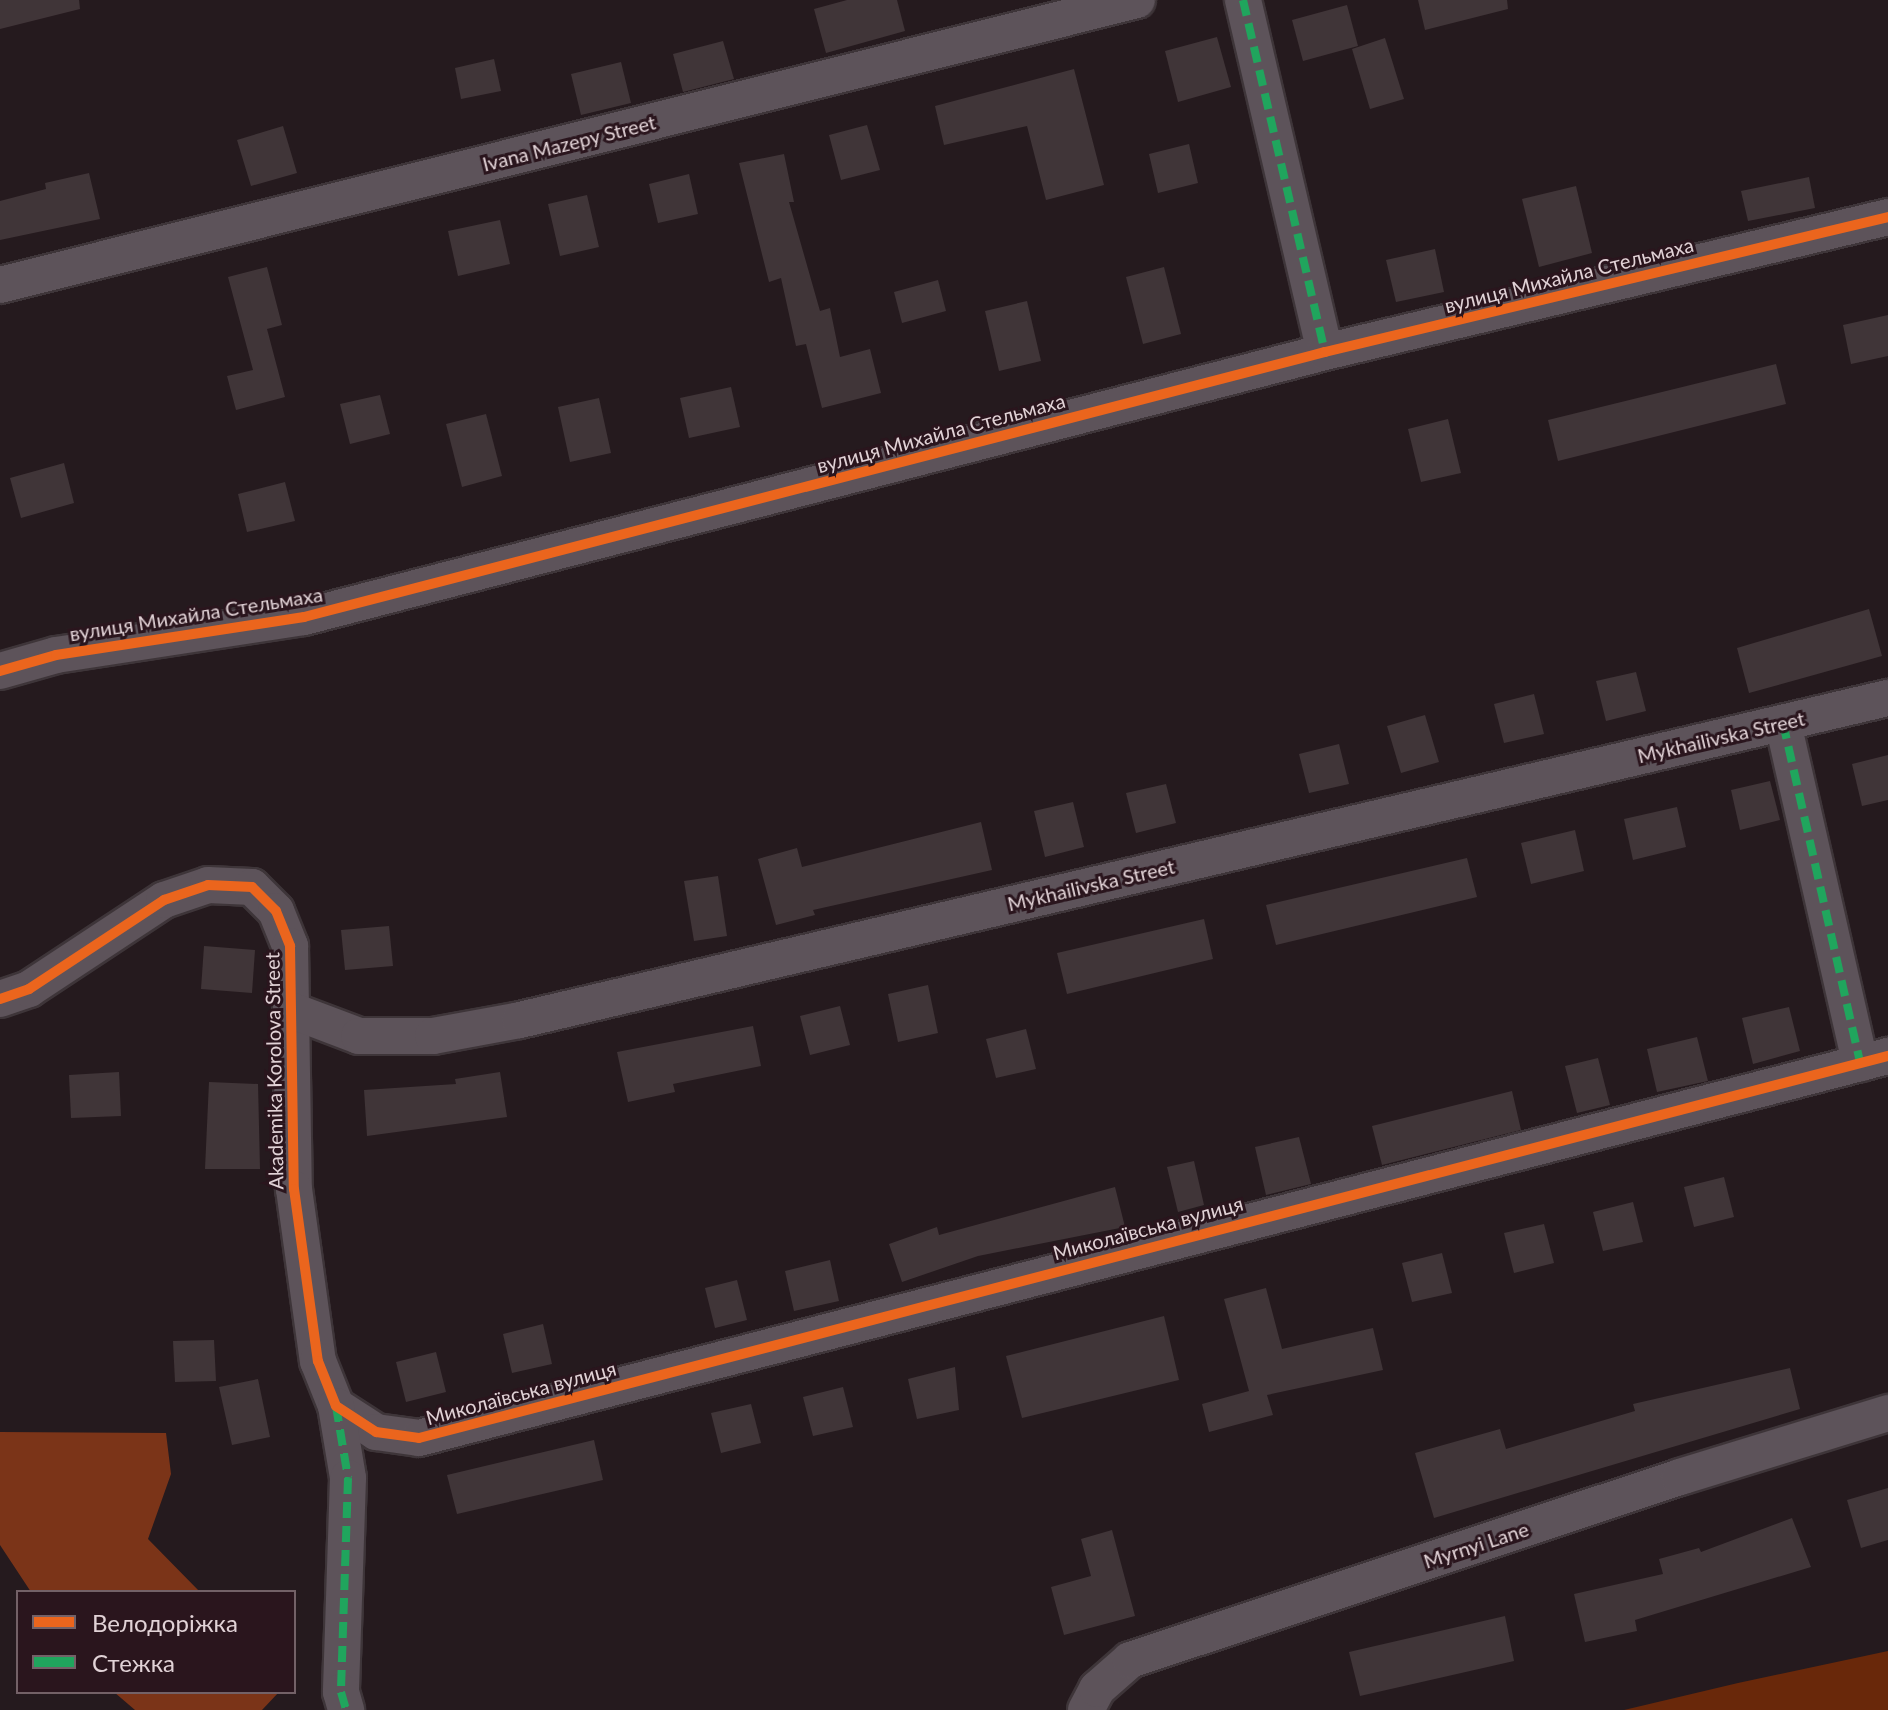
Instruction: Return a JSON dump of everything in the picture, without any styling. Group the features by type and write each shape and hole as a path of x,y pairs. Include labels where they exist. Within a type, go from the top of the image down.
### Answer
{"street":[{"name":"Ivana Mazepy Street","path":"0,285 1137,0"},
{"path":"1243,0 1325,352"},
{"name":"вулиця Михайла Стельмаха","path":"0,671 56,655 304,617 1325,352 1888,217"},
{"name":"Mykhailivska Street","path":"293,1011 359,1036 433,1036 520,1020 1888,698"},
{"path":"1783,723 1874,1060"},
{"name":"Akademika Korolova Street","path":"0,999 29,989 164,900 208,885 252,887 276,911 290,946 294,1189 318,1361 336,1406 348,1478 341,1692 346,1710"},
{"name":"Миколаївська вулиця","path":"336,1406 376,1432 419,1438 1874,1060"},
{"name":"Myrnyi Lane","path":"1086,1710 1097,1689 1130,1660 1680,1477 1888,1413"}],"shaded area":[{"path":"0,1432 166,1433 171,1474 148,1539 198,1590 30,1590 0,1545"},
{"path":"1888,1651 1888,1710 1624,1710 1738,1683"},
{"path":"116,1694 277,1694 262,1710 135,1710"}],"building":[{"path":"0,0 79,0 80,9 0,29"},
{"path":"847,0 897,0 905,31 826,53 814,9"},
{"path":"1418,0 1507,0 1508,9 1425,30"},
{"path":"1347,5 1358,46 1303,61 1292,20"},
{"path":"1217,37 1231,87 1178,102 1165,51"},
{"path":"1385,38 1404,99 1370,109 1352,49"},
{"path":"723,41 734,79 683,92 673,54"},
{"path":"494,59 501,91 461,99 455,68"},
{"path":"621,62 631,103 581,115 571,74"},
{"path":"1074,69 1104,185 1046,200 1027,126 944,145 935,106"},
{"path":"867,125 880,170 841,180 829,135"},
{"path":"283,126 297,173 251,186 237,140"},
{"path":"1189,144 1198,183 1158,193 1149,154"},
{"path":"784,154 794,202 789,202 820,311 830,308 840,357 870,349 881,393 822,408 806,344 796,346 781,278 769,282 739,163"},
{"path":"89,173 100,219 0,240 0,201 46,189 45,183"},
{"path":"689,174 698,214 658,223 649,184"},
{"path":"1809,177 1815,208 1748,221 1741,191"},
{"path":"1576,186 1592,253 1539,267 1522,199"},
{"path":"587,195 599,247 560,256 548,204"},
{"path":"500,220 510,264 458,276 448,231"},
{"path":"1435,249 1444,292 1396,302 1386,260"},
{"path":"267,267 282,325 267,329 285,397 236,410 227,376 253,370 228,277"},
{"path":"1164,267 1181,334 1143,344 1126,277"},
{"path":"938,280 946,311 902,323 894,292"},
{"path":"1027,301 1041,361 999,371 985,311"},
{"path":"1888,315 1888,356 1851,364 1843,325"},
{"path":"1776,364 1786,404 1558,461 1548,420"},
{"path":"731,387 740,427 689,438 680,398"},
{"path":"380,395 390,434 350,444 340,404"},
{"path":"599,398 611,453 570,462 558,407"},
{"path":"486,414 502,476 462,487 446,424"},
{"path":"1448,419 1461,473 1421,482 1408,429"},
{"path":"64,463 74,503 21,518 10,478"},
{"path":"285,482 295,521 247,532 238,494"},
{"path":"1869,609 1882,656 1749,693 1737,648"},
{"path":"1636,672 1646,711 1606,721 1596,681"},
{"path":"1534,694 1544,734 1504,743 1494,704"},
{"path":"1425,715 1439,762 1401,773 1387,726"},
{"path":"1339,744 1349,784 1309,793 1299,754"},
{"path":"1888,755 1888,800 1862,806 1852,764"},
{"path":"1770,781 1780,820 1740,830 1731,790"},
{"path":"1166,784 1176,823 1136,833 1126,793"},
{"path":"1073,802 1084,847 1045,857 1034,811"},
{"path":"1677,807 1686,847 1633,860 1624,819"},
{"path":"981,822 992,870 813,910 815,915 776,925 758,859 797,848 802,867"},
{"path":"1575,830 1584,871 1531,884 1521,843"},
{"path":"1467,858 1477,897 1276,945 1266,905"},
{"path":"718,876 727,936 694,941 684,881"},
{"path":"1204,919 1213,959 1067,994 1057,953"},
{"path":"389,926 393,966 345,970 341,930"},
{"path":"204,946 255,950 252,993 201,989"},
{"path":"928,985 938,1033 898,1042 888,994"},
{"path":"840,1006 850,1045 810,1055 800,1016"},
{"path":"1789,1007 1800,1051 1753,1064 1742,1018"},
{"path":"753,1026 761,1066 673,1084 675,1092 628,1102 617,1052"},
{"path":"1026,1029 1036,1069 996,1078 986,1039"},
{"path":"1697,1037 1708,1081 1657,1092 1647,1049"},
{"path":"1598,1058 1610,1105 1577,1113 1565,1066"},
{"path":"119,1072 121,1116 71,1118 69,1075"},
{"path":"500,1072 507,1117 367,1136 364,1090 456,1084 455,1079"},
{"path":"209,1082 258,1084 260,1169 205,1169"},
{"path":"1512,1091 1521,1130 1382,1165 1372,1126"},
{"path":"1299,1137 1311,1184 1266,1195 1255,1147"},
{"path":"1194,1161 1204,1205 1178,1212 1167,1167"},
{"path":"1724,1177 1734,1217 1694,1227 1684,1187"},
{"path":"1115,1187 1125,1227 978,1256 902,1282 889,1244 937,1227 939,1235"},
{"path":"1633,1202 1643,1242 1603,1251 1593,1212"},
{"path":"1544,1224 1554,1263 1514,1273 1504,1233"},
{"path":"1442,1253 1452,1293 1412,1302 1402,1263"},
{"path":"830,1260 839,1301 794,1311 785,1271"},
{"path":"737,1280 747,1320 715,1328 705,1288"},
{"path":"1266,1288 1282,1349 1373,1328 1383,1370 1267,1395 1273,1415 1209,1432 1202,1404 1249,1391 1224,1299"},
{"path":"1164,1316 1179,1380 1022,1418 1006,1356"},
{"path":"543,1324 552,1364 512,1373 503,1334"},
{"path":"214,1340 216,1381 175,1382 173,1341"},
{"path":"436,1352 446,1392 406,1402 396,1362"},
{"path":"955,1367 959,1410 917,1419 908,1379"},
{"path":"1790,1368 1800,1409 1434,1518 1415,1453 1500,1429 1506,1449 1635,1411 1633,1404"},
{"path":"258,1379 270,1437 232,1445 219,1387"},
{"path":"843,1387 853,1427 813,1436 803,1397"},
{"path":"751,1404 761,1443 721,1453 711,1413"},
{"path":"594,1440 603,1480 457,1514 447,1475"},
{"path":"1888,1488 1888,1540 1861,1548 1847,1500"},
{"path":"1792,1518 1811,1567 1635,1620 1637,1631 1585,1642 1574,1594 1663,1574 1659,1559 1699,1548 1701,1552"},
{"path":"1112,1530 1135,1616 1064,1635 1051,1587 1091,1576 1081,1539"},
{"path":"1505,1616 1514,1661 1360,1696 1349,1652"}],"marked path":[{"path":"1243,0 1325,352"},
{"path":"1783,723 1860,1063"},
{"path":"336,1406 348,1478 341,1692 346,1710"}],"cycle path":[{"path":"0,671 56,655 304,617 1325,352 1888,217"},
{"path":"0,999 29,989 164,900 208,885 252,887 276,911 290,946 294,1189 318,1361 336,1406 376,1432 419,1438 1888,1056"}]}
